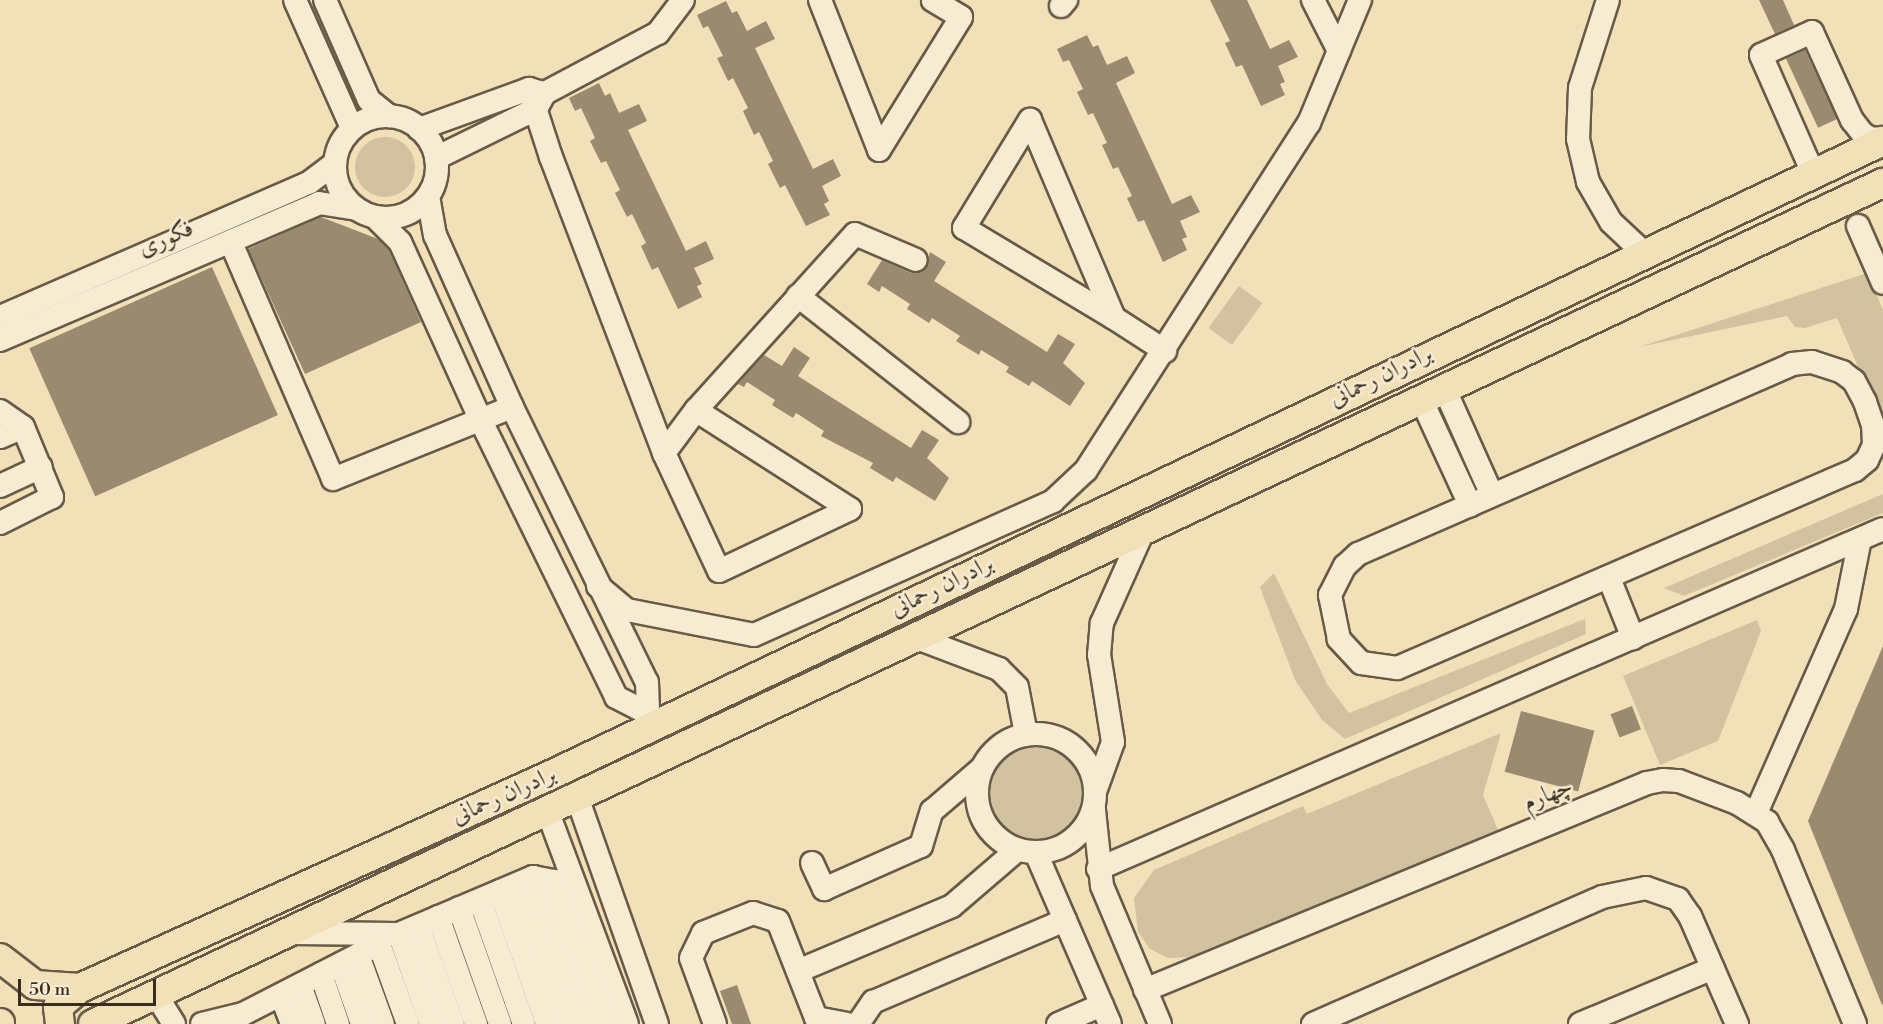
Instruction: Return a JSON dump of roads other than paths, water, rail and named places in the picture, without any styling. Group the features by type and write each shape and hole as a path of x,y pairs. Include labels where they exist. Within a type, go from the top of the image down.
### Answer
{"main road":[{"name":"برادران رحمانی","path":"0,958 34,985 80,988 1883,140"},
{"name":"برادران رحمانی","path":"93,1024 1883,183"},
{"path":"60,1024 58,1006 80,988"}],"street":[{"path":"296,0 352,128"},
{"path":"325,0 369,100 389,116 419,129 436,158 434,184 428,196 408,213 366,213"},
{"path":"436,158 537,97 658,33 683,0"},
{"path":"820,0 879,150 961,17 933,0"},
{"path":"1313,0 1339,51"},
{"path":"598,586 627,610 754,635 1053,501 1086,470 1165,351 1309,123 1359,0"},
{"path":"1608,0 1580,88 1578,139 1588,182 1599,202 1611,222 1642,252"},
{"path":"1813,173 1761,55 1812,32 1852,120 1863,134 1872,139 1883,140"},
{"path":"419,129 537,97"},
{"path":"537,97 664,453 718,571 850,509 696,410"},
{"path":"389,116 376,117 352,128 337,150 335,163 340,189 400,242 482,423 616,697 651,719"},
{"path":"1114,318 1030,120 964,228 1165,351"},
{"name":"فکوری","path":"0,317 310,182 335,163"},
{"path":"428,196 435,235 512,407 647,682 651,719"},
{"name":"فکوری","path":"0,340 319,203 366,213"},
{"path":"1858,226 1883,283"},
{"path":"664,453 696,410 855,234 916,260"},
{"path":"235,252 333,479 482,423 512,407"},
{"path":"798,296 958,422"},
{"path":"1792,364 1828,365 1854,381 1874,425 1874,445 1867,460 1855,470 1397,668 1361,663 1339,639 1329,595 1345,566 1375,545 1492,495 1792,364"},
{"path":"1434,395 1492,495"},
{"path":"1434,395 1470,505"},
{"path":"0,411 23,427 52,497 0,523"},
{"path":"0,437 23,427"},
{"path":"0,486 41,467"},
{"path":"1098,869 1883,529"},
{"path":"981,769 976,788 978,808 986,826 999,840 1026,852 1056,850 1073,841 1086,826 1113,742 1099,655 1102,623 1142,533"},
{"path":"1756,813 1846,609 1860,539"},
{"path":"1609,578 1633,638"},
{"path":"917,638 999,669 1017,687 1026,734"},
{"path":"595,654 627,640"},
{"path":"812,863 824,889 921,846 932,811 981,769 1000,746 1026,734 1046,734 1064,740 1080,753 1091,769 1095,798 1098,869 1160,1024"},
{"name":"چهارم","path":"1145,990 1647,783 1680,781 1756,813 1776,833 1855,1024"},
{"path":"577,797 657,1024"},
{"path":"547,810 627,1024"},
{"path":"1026,852 1065,920 1106,1015 1058,1024"},
{"path":"798,971 952,906 1026,852"},
{"path":"288,933 418,926 508,888 554,881 606,1024"},
{"path":"508,888 524,1024"},
{"path":"508,888 547,1024"},
{"path":"508,888 568,1024"},
{"path":"508,888 587,1024"},
{"path":"1313,1024 1623,890 1646,888 1678,899 1713,968 1737,1024"},
{"path":"459,908 500,1024"},
{"path":"715,1024 691,958 703,933 753,913 778,921 816,1018 846,1024"},
{"path":"858,1024 873,1002 1065,920"},
{"path":"418,926 431,1024"},
{"path":"418,926 453,1024"},
{"path":"418,926 476,1024"},
{"path":"202,1024 267,1008 321,974 379,944 408,1024"},
{"path":"350,959 362,1024"},
{"path":"350,959 383,1024"},
{"path":"1580,1024 1713,968"},
{"path":"321,974 338,1024"},
{"path":"156,994 174,1024"},
{"path":"267,1008 292,1024"},
{"path":"267,1008 314,1024"}]}
